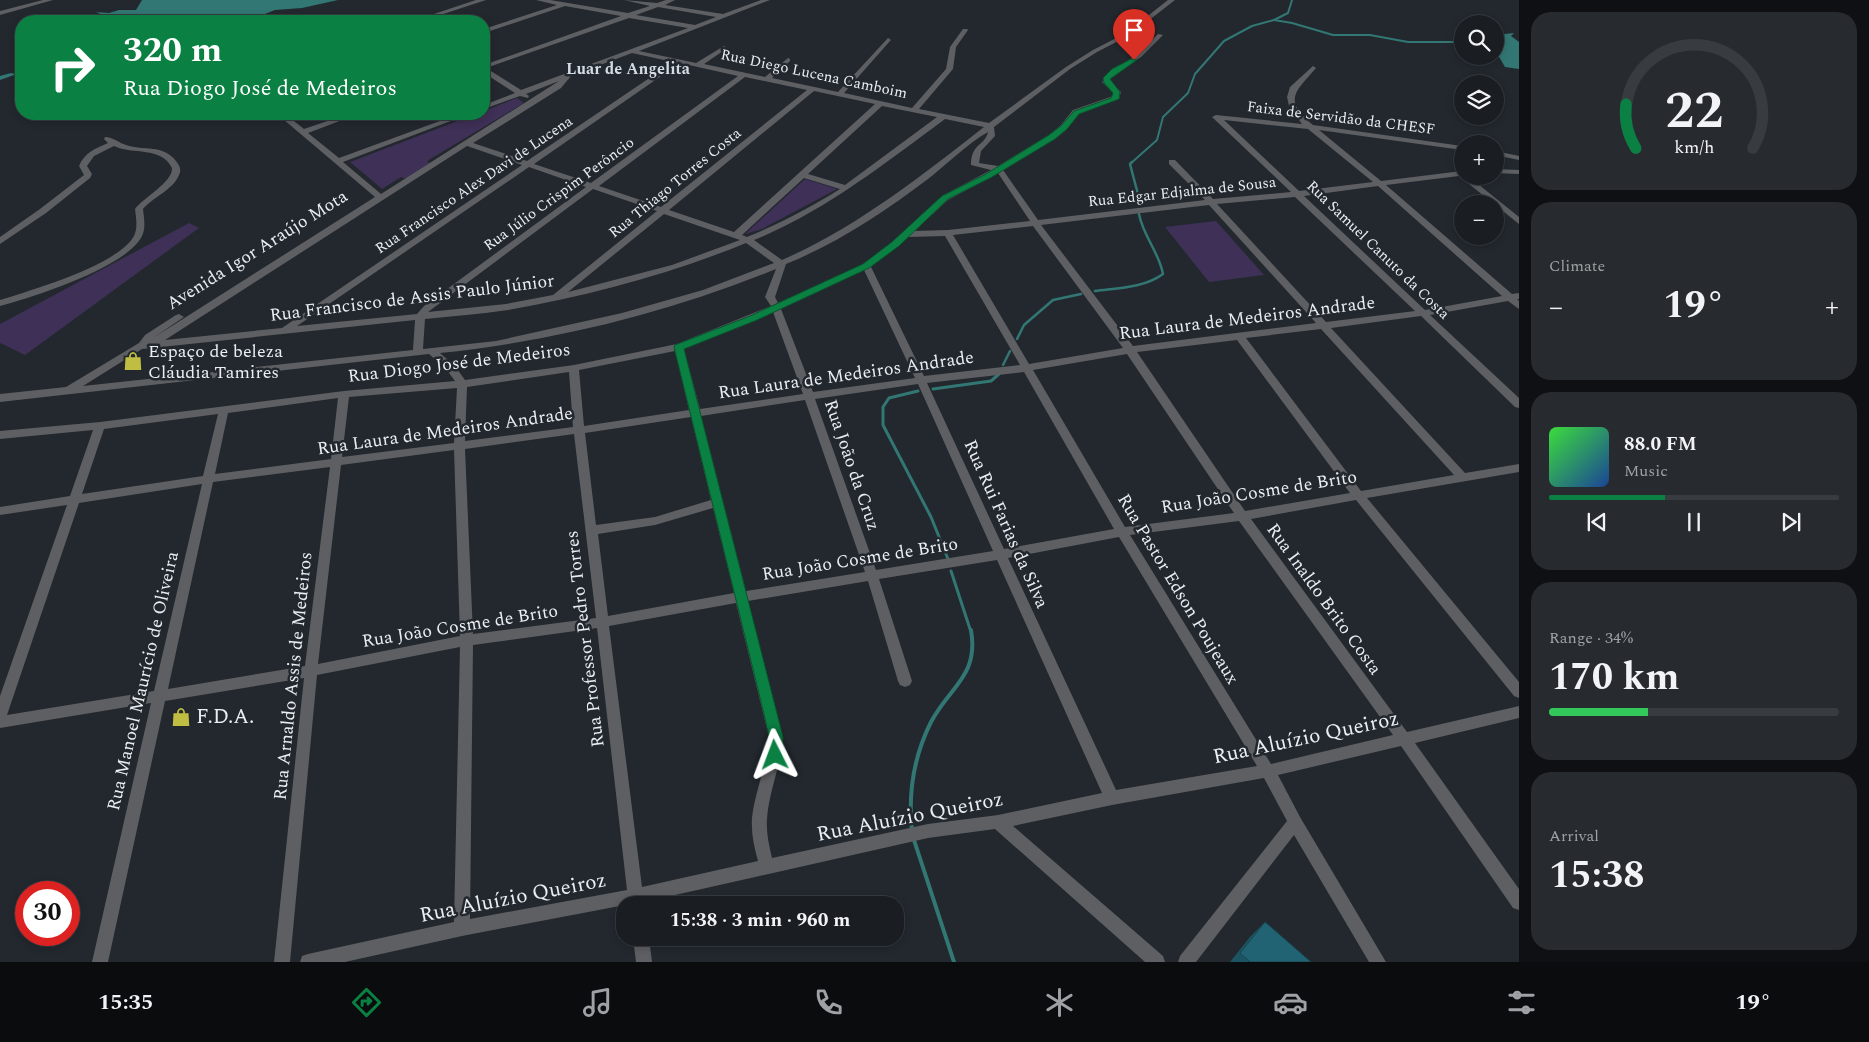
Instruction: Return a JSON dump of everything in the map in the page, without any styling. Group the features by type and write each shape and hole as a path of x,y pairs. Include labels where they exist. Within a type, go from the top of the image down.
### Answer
{"street":[{"path":"0,13 50,0"},
{"path":"435,15 483,0"},
{"path":"539,0 695,27"},
{"path":"490,29 577,0"},
{"path":"626,0 724,17"},
{"path":"490,66 672,0"},
{"path":"490,105 767,0"},
{"path":"0,398 496,344 566,331 697,295 782,264 864,221 1083,58 1128,34 1172,0"},
{"path":"915,109 949,69 954,46 966,30"},
{"name":"Rua Diogo José de Medeiros","path":"0,435 100,426 344,394 462,384 574,368 679,347 776,307 866,266 883,254 945,198 999,169 1058,133 1076,112 1116,97 1117,92 1106,82 1106,78 1139,56 1160,35"},
{"path":"840,94 888,40"},
{"path":"699,64 724,48"},
{"name":"Rua Diego Lucena Camboim","path":"631,51 768,78 990,126"},
{"path":"768,78 788,60"},
{"name":"Rua Francisco Alex Davi de Lucena","path":"283,331 679,61"},
{"path":"1313,68 1293,89 1291,97 1298,114 1311,127 1514,297 1519,306"},
{"path":"490,72 533,101"},
{"name":"Rua Júlio Crispim Perôncio","path":"420,316 435,301 745,74"},
{"name":"Avenida Igor Araújo Mota","path":"68,390 140,346 158,340 379,197 558,86 568,76"},
{"name":"Rua Thiago Torres Costa","path":"553,299 814,88"},
{"path":"735,236 882,102"},
{"name":"Rua Francisco de Assis Paulo Júnior","path":"140,346 462,313 553,299 646,275 705,256 810,210 846,188 944,116"},
{"name":"Faixa de Servidão da CHESF","path":"1216,117 1311,127 1454,147"},
{"name":"Rua Samuel Canuto da Costa","path":"1216,117 1300,194 1519,404"},
{"path":"289,120 379,197"},
{"path":"304,132 337,120"},
{"path":"339,161 449,120"},
{"path":"990,126 992,136 975,151 973,155 975,165 999,169"},
{"path":"0,241 77,184 88,174 83,166 84,161 111,141 124,148 148,148 160,151 170,158 176,168 176,173 172,179 147,199 138,209 140,227 137,238 118,255 63,281 0,303"},
{"path":"466,143 746,239 782,264"},
{"path":"1504,155 1519,158"},
{"path":"1172,162 1211,202 1463,478"},
{"name":"Rua Inaldo Brito Costa","path":"999,169 1035,222 1130,350 1242,516 1404,739 1519,902"},
{"path":"1504,171 1519,172"},
{"path":"804,175 846,188"},
{"name":"Rua Edgar Edjalma de Sousa","path":"905,234 948,232 1211,202 1300,194 1454,175"},
{"path":"1475,185 1519,221"},
{"name":"Rua Pastor Edson Poujeaux","path":"948,232 1122,532 1268,770 1295,822 1378,962"},
{"name":"Rua João da Cruz","path":"782,264 770,297 776,307 809,396 872,575 905,681"},
{"name":"Rua Rui Farias da Silva","path":"866,266 921,380 1112,798"},
{"name":"Rua Laura de Medeiros Andrade","path":"0,512 208,479 579,430 921,380 1027,368 1130,350 1423,313 1514,297"},
{"path":"418,353 420,316"},
{"path":"1239,336 1358,495 1519,692"},
{"path":"679,347 694,414 776,737 775,755 760,811 760,838 767,867"},
{"path":"430,351 450,367 462,384 459,446 467,640 462,928"},
{"name":"Rua Professor Pedro Torres","path":"574,368 579,430 636,896"},
{"name":"Rua Arnaldo Assis de Medeiros","path":"282,962 312,671 344,394"},
{"name":"Rua Manoel Maurício de Oliveira","path":"100,962 224,409"},
{"path":"0,716 100,426"},
{"name":"Rua João Cosme de Brito","path":"0,722 312,671 467,640 603,622 741,597 1000,555 1122,532 1242,516 1519,468"},
{"path":"592,530 655,521 717,503"},
{"name":"Rua Aluízio Queiroz","path":"656,896 767,867 928,831 998,822 1112,798 1268,770 1519,712"},
{"path":"998,822 1157,962"},
{"path":"1186,962 1295,822"},
{"name":"Rua Aluízio Queiroz","path":"308,962 462,928 616,904"},
{"path":"642,946 644,962"}],"shaded area":[{"path":"142,0 338,0 302,8 275,10 262,15 103,15 96,12 109,13 119,10 136,10"},
{"path":"1514,33 1511,36 1519,42 1519,69 1505,67 1504,65 1504,34"},
{"path":"517,98 524,103 427,161 430,163 406,179 401,177 382,189 350,162 460,120 490,120 490,109"},
{"path":"805,179 837,189 762,229 745,234"},
{"path":"1216,221 1264,275 1209,282 1165,227"},
{"path":"189,223 199,228 25,355 0,343 0,324"}],"building":[{"path":"1265,922 1311,962 1250,962 1240,953"}],"waterway":[{"path":"1274,20 1288,13 1292,0"},
{"path":"1130,164 1157,140 1163,117 1188,93 1195,74 1224,41 1252,26 1274,20"},
{"path":"1274,20 1292,23 1333,35 1370,35 1408,42 1454,42"},
{"path":"0,78 13,74"},
{"path":"1130,164 1140,202"},
{"path":"1095,291 1139,285 1156,279 1163,274 1139,214"},
{"path":"1017,339 1024,325 1053,300 1081,294"},
{"path":"1003,365 1010,351"},
{"path":"933,389 991,381 999,374"},
{"path":"918,391 889,398 883,407 883,425 931,517 948,559"},
{"path":"951,571 971,632"},
{"path":"912,831 912,789 920,748 931,722 967,670 971,659 971,630"},
{"path":"913,837 954,962"}],"place":[{"name":"Espaço de beleza Cláudia Tamires","path":"133,361"},
{"name":"F.D.A.","path":"181,717"}],"district":[{"name":"Luar de Angelita","path":"628,69"}],"route":[{"path":"775,755 776,737 771,714 694,414 679,347 753,318 866,266 896,244 932,208 955,191 989,175 1052,137 1064,127 1076,112 1114,99 1117,92 1106,82 1106,78 1134,60"}]}
